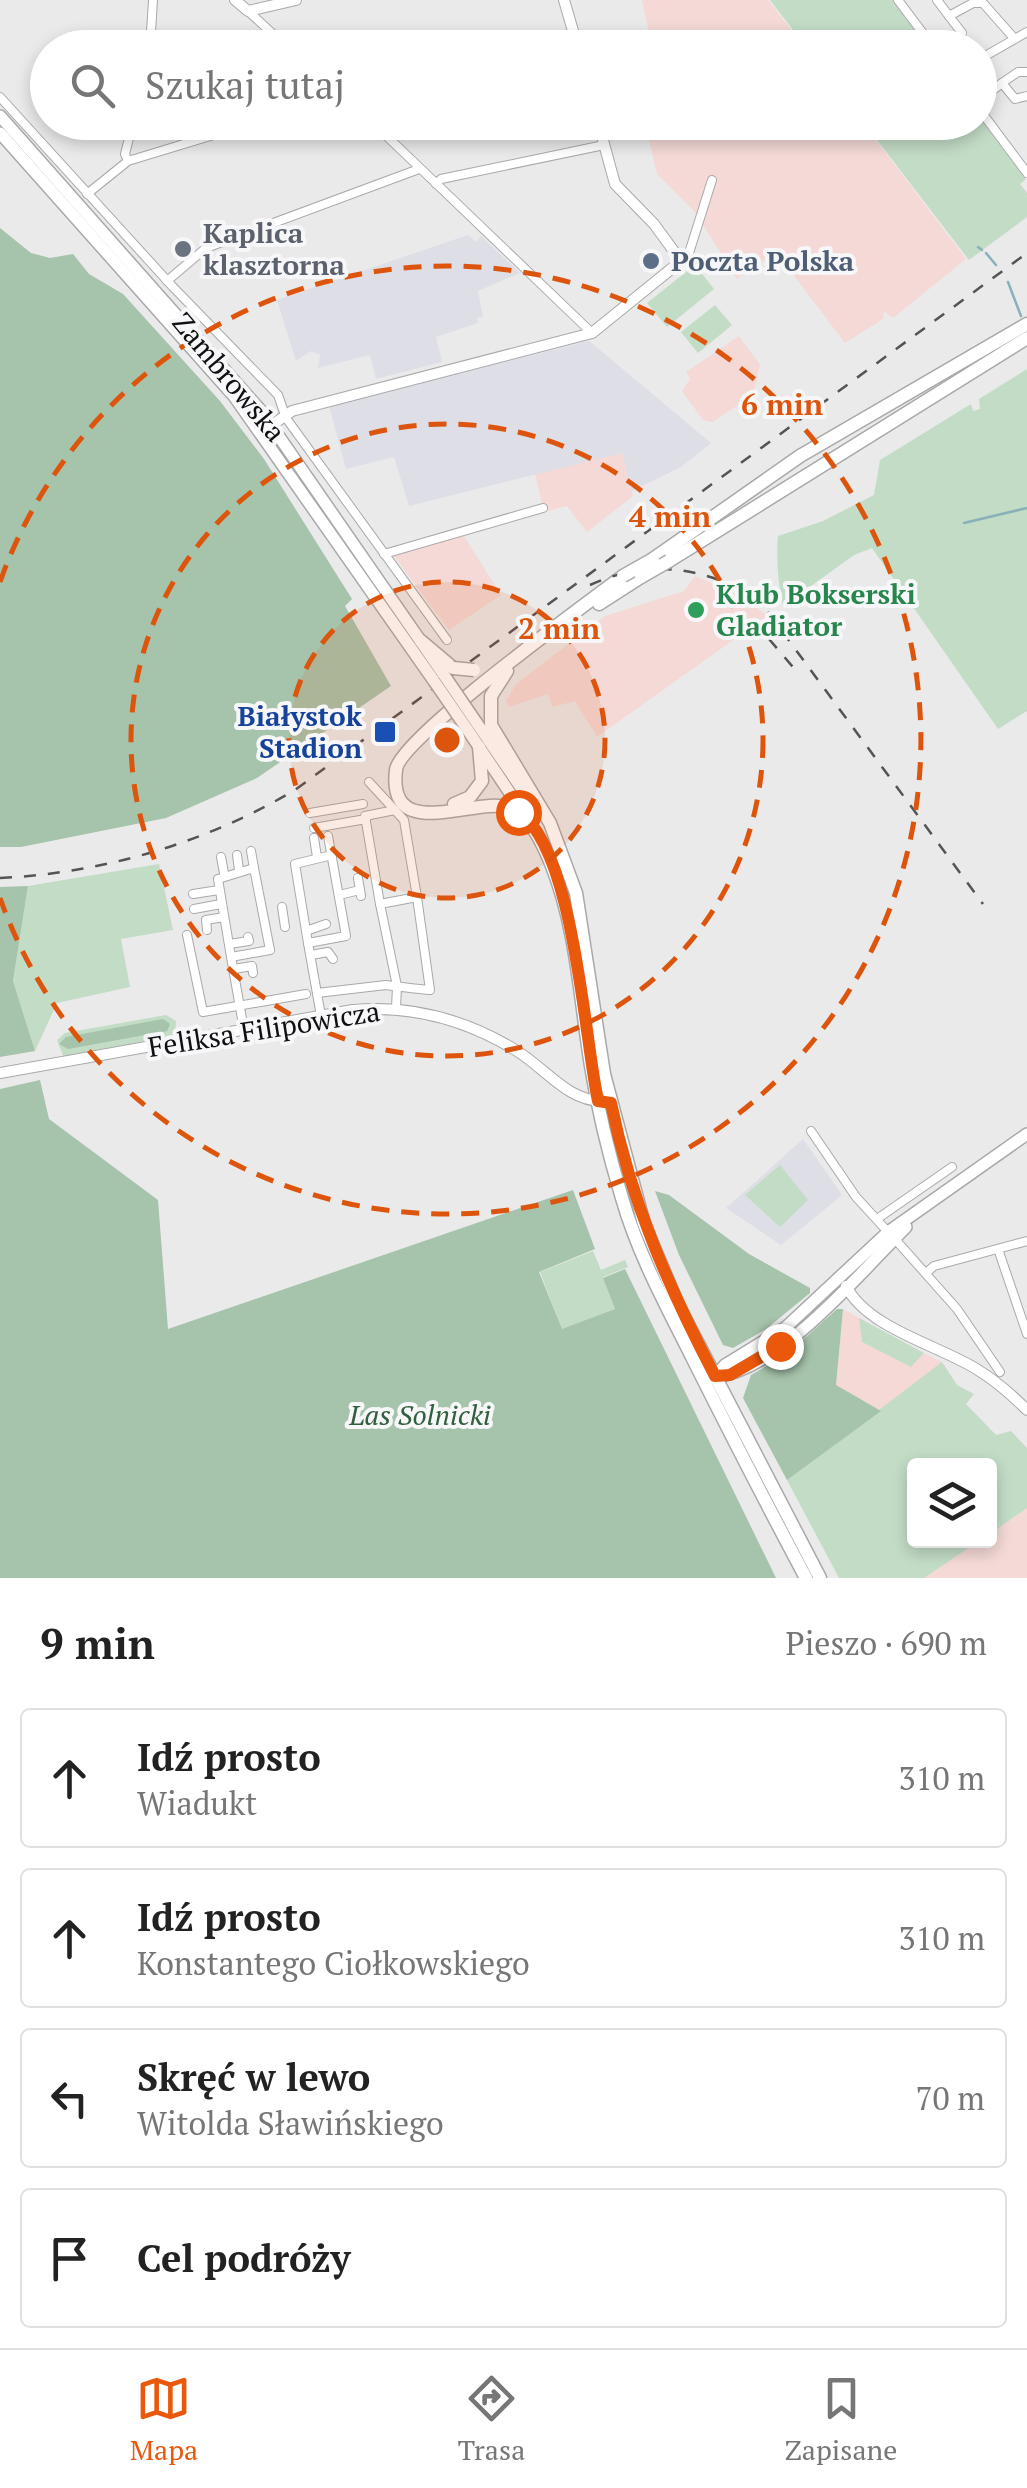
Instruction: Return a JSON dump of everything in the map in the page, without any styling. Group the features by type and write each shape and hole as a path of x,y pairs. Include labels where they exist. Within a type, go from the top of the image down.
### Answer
{"main road":[{"name":"Zambrowska","path":"0,116 267,428 421,641 428,663"},
{"name":"Zambrowska","path":"0,132 267,428 428,663"},
{"path":"988,348 1027,316"},
{"path":"428,663 444,675 496,661 800,456 1027,324"},
{"path":"472,726 479,747 482,781 470,798 434,808 410,794 402,777 410,754 507,671 641,577 1006,350 1027,341"},
{"path":"526,818 491,804 442,815 418,811 398,789 399,758 500,667 623,576"},
{"path":"421,641 472,726 554,841"},
{"path":"507,671 491,696 491,724 550,823 579,906 605,1102"},
{"path":"479,747 551,863 566,907 605,1102 666,1292 806,1578"},
{"path":"710,1379 730,1375 780,1346 891,1235 1027,1134"},
{"path":"710,1379 820,1578"}],"street":[{"path":"151,30 153,0"},
{"path":"235,0 269,30"},
{"path":"248,11 296,0"},
{"path":"564,0 570,30"},
{"path":"898,0 920,30"},
{"path":"937,0 960,30"},
{"path":"949,16 973,3 983,3 1014,37"},
{"path":"997,48 1027,32"},
{"path":"997,88 1018,72 1027,72"},
{"path":"1002,84 1015,99 1027,96"},
{"name":"Zambrowska","path":"0,97 30,130"},
{"path":"997,132 1027,173"},
{"name":"Zambrowska","path":"39,140 167,281 266,379 286,414 447,640"},
{"path":"128,140 125,154 128,161"},
{"path":"87,194 128,161 197,140"},
{"path":"390,140 592,332"},
{"path":"603,140 620,192 654,224 681,261"},
{"path":"436,184 441,178 604,145"},
{"path":"1015,155 1027,150"},
{"path":"167,281 206,248 418,169"},
{"path":"267,428 286,414 592,332 689,253 712,180"},
{"path":"384,554 543,508"},
{"path":"318,993 397,986 435,991 404,822 369,782"},
{"path":"310,813 368,802 366,817 397,986 396,1008"},
{"path":"317,857 314,833 395,810"},
{"path":"328,836 348,950"},
{"path":"251,850 272,962"},
{"path":"237,855 240,870"},
{"path":"321,1016 294,867 298,860 332,855"},
{"path":"221,857 224,873"},
{"path":"244,1030 218,878 224,873 254,868"},
{"path":"339,895 360,893 358,878"},
{"path":"193,894 218,890"},
{"path":"380,904 418,897"},
{"path":"194,908 222,904"},
{"path":"265,924 285,924 282,907"},
{"path":"208,930 206,920 224,917"},
{"path":"306,931 326,924"},
{"path":"188,935 200,1010 306,994"},
{"path":"308,943 346,936"},
{"path":"229,944 249,940 248,937"},
{"path":"231,958 270,950"},
{"path":"310,955 328,952 333,959"},
{"path":"234,970 252,966 253,973"},
{"name":"Feliksa Filipowicza","path":"0,1073 321,1016 396,1008 442,1016 484,1034 519,1052 569,1090 605,1102"},
{"path":"811,1131 856,1197 957,1308 1000,1372"},
{"path":"876,1220 952,1167"},
{"path":"926,1273 934,1266 1027,1241"},
{"path":"998,1249 1027,1334"},
{"path":"842,1283 868,1308 976,1368 1026,1407"}],"shaded area":[{"path":"642,0 768,0 792,30 648,30"},
{"path":"649,140 876,140 966,259 893,318 884,311 883,319 845,343 776,252 737,279 694,211 657,174"},
{"path":"468,235 476,242 481,236 520,273 478,291 483,317 477,318 478,323 436,337 442,362 376,379 370,355 318,368 320,355 311,351 296,361 277,300"},
{"path":"739,336 760,365 753,395 713,422 703,420 682,391 690,379 686,372"},
{"path":"589,341 711,443 681,467 632,491 622,453 409,506 394,457 346,469 329,406"},
{"path":"622,453 633,496 587,532 567,506 544,512 535,474"},
{"path":"462,533 501,595 449,630 393,555"},
{"path":"695,576 746,598 767,616 597,737 575,701 553,707 548,694 509,707 506,701 516,684 605,616 684,591"},
{"path":"803,1139 842,1195 781,1245 726,1208"},
{"path":"843,1309 859,1318 862,1342 911,1367 924,1353 942,1362 881,1411 836,1386"},
{"path":"1027,1508 1027,1578 924,1578 969,1548 997,1548 997,1529"}],"green space":[{"path":"770,0 893,0 916,30 793,30"},
{"path":"997,139 1026,179 1020,184 1027,193 1027,217 969,260 877,140"},
{"path":"0,228 31,253 50,258 73,254 89,274 123,294 220,401 264,459 352,599 345,606 391,686 257,778 166,818 21,847 0,847"},
{"path":"695,265 714,289 667,327 647,303"},
{"path":"715,305 732,325 698,353 681,332"},
{"path":"1027,369 1027,711 998,729 872,548 854,555 783,606 778,536 823,521 874,495 880,460 971,404 973,411 980,409 979,399"},
{"path":"159,864 173,930 121,939 130,987 57,1003 35,1051 13,981 28,886"},
{"path":"28,886 13,981 35,1051 0,1057 0,887"},
{"path":"166,1015 176,1021 175,1035 64,1058 57,1040 65,1033"},
{"path":"163,1019 170,1024 167,1031 68,1049 59,1044 66,1037"},
{"name":"Las Solnicki","path":"40,1080 49,1119 158,1200 168,1329 573,1190 595,1249 539,1272 562,1329 615,1309 603,1278 625,1269 776,1578 0,1578 0,1089"},
{"path":"780,1165 808,1200 780,1227 745,1195"},
{"path":"655,1191 669,1195 749,1254 810,1288 810,1293 766,1329 733,1348 723,1345 679,1255"},
{"path":"593,1251 601,1270 625,1260 628,1267 603,1277 615,1309 562,1330 540,1272"},
{"path":"837,1309 843,1309 836,1385 881,1411 787,1480 743,1398 751,1375 787,1354"},
{"path":"859,1318 924,1353 911,1367 862,1342"},
{"path":"942,1362 957,1385 974,1394 966,1404 996,1435 1011,1431 1027,1448 1027,1508 997,1529 997,1458 907,1458 907,1548 969,1548 924,1578 839,1578 787,1480"}],"waterway":[{"path":"978,247 982,250"},
{"path":"986,253 996,265"},
{"path":"1008,282 1021,316"},
{"path":"964,523 1027,508"}],"railway":[{"path":"0,878 77,870 153,852 226,825 295,790 1027,253"},
{"path":"590,585 634,571 679,570 722,581 762,604 983,904"},
{"path":"769,639 798,673"}],"place":[{"name":"Kaplica klasztorna","path":"183,249"},
{"name":"Poczta Polska","path":"651,261"},
{"name":"Klub Bokserski Gladiator","path":"696,610"},
{"name":"Białystok Stadion","path":"385,732"}],"route":[{"path":"518,812 526,818 557,879 573,941 598,1101 611,1103 630,1182 670,1290 715,1376 730,1375 780,1346"}]}
